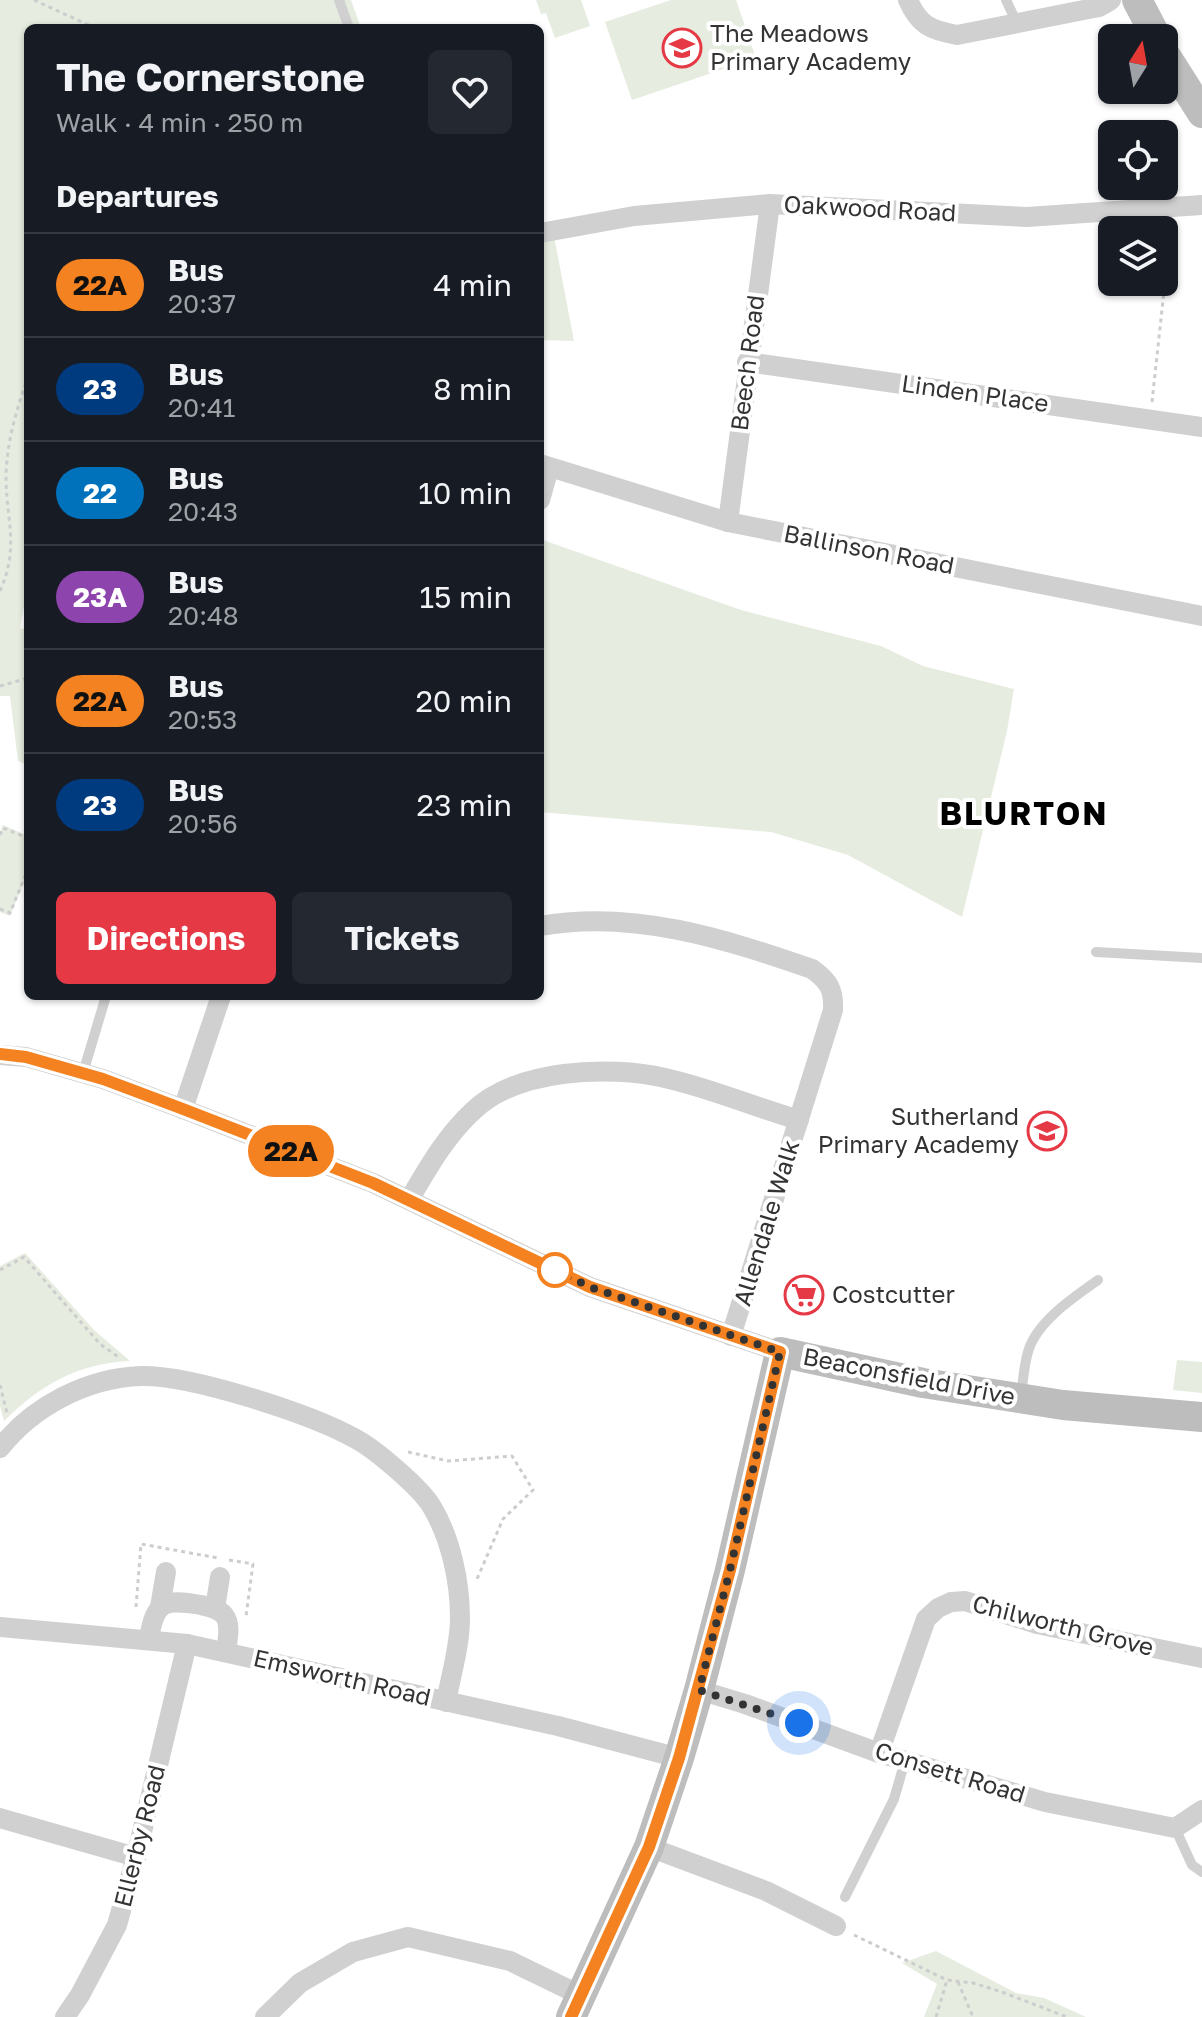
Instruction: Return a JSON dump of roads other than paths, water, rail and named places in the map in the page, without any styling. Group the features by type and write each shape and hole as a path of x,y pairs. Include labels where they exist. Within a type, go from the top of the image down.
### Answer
{"street":[{"path":"908,0 915,16 933,31 957,35 1099,7 1111,0"},
{"path":"1137,0 1150,24"},
{"path":"1178,75 1202,113"},
{"name":"Oakwood Road","path":"544,232 634,216 770,204 1027,217 1202,205"},
{"name":"Beech Road","path":"728,522 770,204"},
{"name":"Linden Place","path":"747,362 1202,427"},
{"name":"Ballinson Road","path":"544,466 728,522 1202,616"},
{"name":"Allendale Walk","path":"544,926 585,921 667,926 812,969 830,985 834,997 833,1010 731,1336"},
{"path":"183,1109 220,1000"},
{"name":"Beaconsfield Drive","path":"0,1055 26,1057 83,1073 183,1109 373,1183 590,1287 780,1352 923,1383 1021,1399 1202,1417"},
{"path":"409,1200 445,1141 475,1109 496,1094 525,1082 555,1075 597,1072 664,1077 799,1120"},
{"path":"265,2017 300,1983 353,1952 408,1937 510,1961 576,2007 649,1847 679,1758 730,1570 780,1352"},
{"path":"6,1441 50,1403 79,1388 141,1376 180,1380 221,1391 305,1417 357,1440 408,1480 431,1505 450,1551 460,1620 446,1702"},
{"path":"149,1639 152,1621 160,1607 166,1572"},
{"path":"215,1608 220,1577"},
{"path":"160,1607 173,1601 215,1608 225,1616 229,1628 226,1652"},
{"name":"Chilworth Grove","path":"879,1753 926,1619 951,1602 965,1601 1037,1624 1202,1658"},
{"name":"Emsworth Road","path":"0,1627 187,1644 558,1726 679,1758"},
{"name":"Ellerby Road","path":"65,2017 117,1925 187,1644"},
{"name":"Consett Road","path":"699,1690 879,1753 1045,1802 1175,1828"},
{"path":"1175,1828 1202,1810"},
{"path":"0,1818 136,1857"},
{"path":"649,1847 766,1891 836,1926"}],"lane":[{"path":"339,0 348,24"},
{"path":"1006,0 1017,23"},
{"path":"1096,952 1202,958"},
{"path":"83,1073 105,1000"},
{"path":"1021,1399 1031,1345 1049,1319 1098,1280"},
{"path":"845,1897 894,1799 905,1761"},
{"path":"1175,1828 1192,1865 1202,1872"}],"place":[{"name":"The Meadows Primary Academy","path":"682,48"},
{"name":"Sutherland Primary Academy","path":"1047,1131"},
{"name":"Costcutter","path":"804,1295"}],"district":[{"name":"BLURTON","path":"1024,814"}]}
